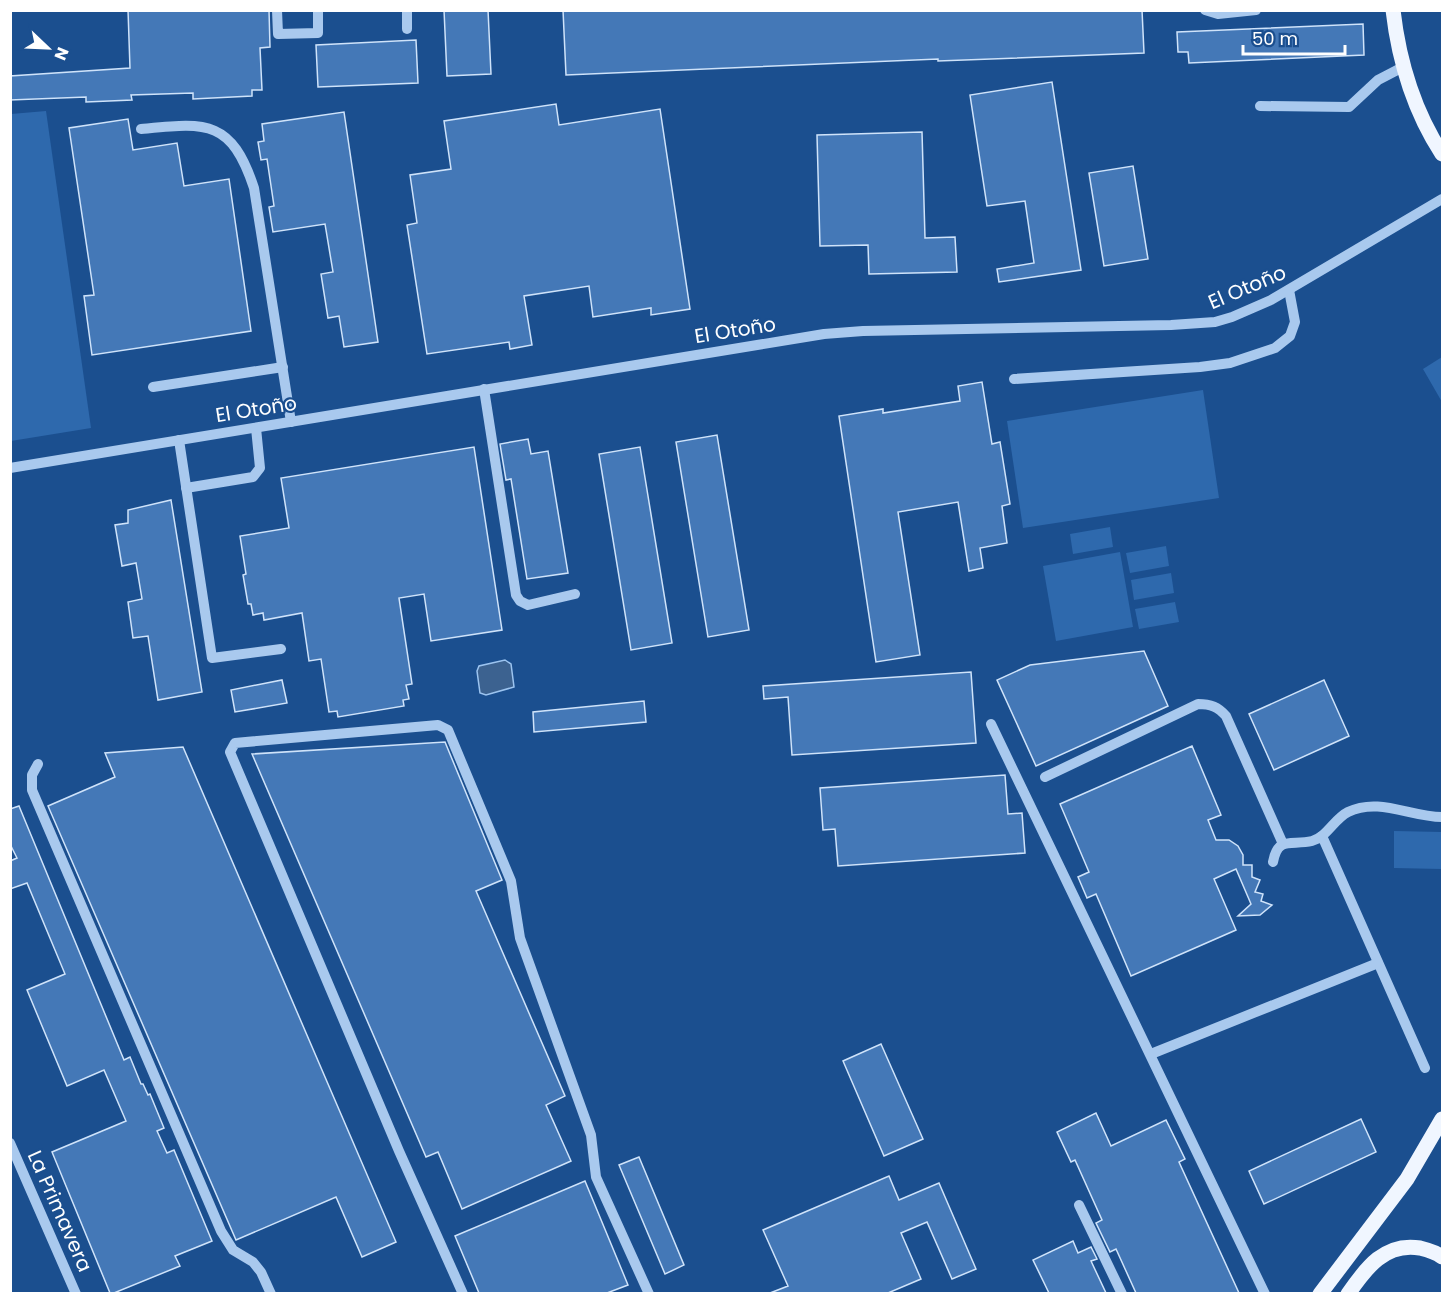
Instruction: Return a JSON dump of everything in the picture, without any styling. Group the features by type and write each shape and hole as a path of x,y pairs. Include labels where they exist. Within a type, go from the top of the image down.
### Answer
{"main road":[{"path":"1393,10 1403,68 1419,110 1443,154"},
{"path":"1320,1293 1407,1179 1443,1119"},
{"path":"1348,1293 1377,1258 1395,1249 1417,1248 1443,1257"}],"street":[{"path":"277,10 278,34 318,33 318,10"},
{"path":"407,10 407,29"},
{"path":"1205,10 1218,14 1257,10"},
{"path":"1260,106 1349,107 1378,80 1403,68"},
{"path":"141,129 191,125 213,130 227,138 246,163 254,188 291,422"},
{"name":"El Otoño","path":"10,468 841,332 1171,325 1215,322 1232,318 1289,290 1443,199"},
{"path":"1014,379 1230,363 1275,348 1290,336 1295,322 1289,290"},
{"path":"153,387 282,367"},
{"path":"484,389 516,595 520,601 528,605 575,594"},
{"path":"186,488 253,477 260,468 256,428"},
{"path":"178,440 212,658 281,649"},
{"path":"1045,777 1198,704 1210,704 1220,709 1226,716 1283,844"},
{"path":"991,724 1266,1293"},
{"path":"463,1293 399,1151 230,752 235,743 438,725 448,730 511,880 519,938 591,1135 596,1177 649,1293"},
{"path":"38,764 32,775 32,790 221,1231 233,1250 253,1262 261,1272 271,1293"},
{"path":"1273,862 1275,851 1283,844 1313,841 1322,836 1346,813 1368,806 1390,807 1429,817 1443,817"},
{"path":"1322,836 1425,1068"},
{"path":"1151,1054 1378,963"},
{"name":"La Primavera","path":"10,1143 76,1293"},
{"path":"1079,1205 1122,1293"}],"shaded area":[{"path":"46,111 91,428 11,441 11,114"},
{"path":"1442,357 1442,402 1423,369"},
{"path":"1203,390 1219,498 1023,528 1007,421"},
{"path":"1110,527 1113,547 1073,554 1070,534"},
{"path":"1166,546 1169,566 1130,573 1126,553"},
{"path":"1120,552 1133,627 1056,641 1043,566"},
{"path":"1171,573 1174,593 1134,600 1131,580"},
{"path":"1175,602 1179,622 1139,629 1135,609"},
{"path":"505,660 511,664 514,687 486,695 480,693 477,671 479,666"},
{"path":"1394,831 1442,832 1442,869 1394,868"}],"building":[{"path":"128,10 269,10 270,47 260,48 262,90 252,90 252,96 193,99 193,93 131,95 132,100 86,102 86,97 10,100 10,76 130,68"},
{"path":"444,10 488,10 491,74 447,76"},
{"path":"563,10 1142,10 1144,53 938,61 938,59 566,75"},
{"path":"1363,24 1364,55 1189,63 1188,52 1178,52 1177,32"},
{"path":"416,40 418,83 318,87 316,45"},
{"path":"1052,82 1081,270 999,282 997,269 1034,263 1025,201 987,206 970,95"},
{"path":"556,104 559,125 660,109 690,309 651,315 651,308 593,317 589,286 524,296 532,345 510,349 509,342 427,354 407,225 417,223 410,175 451,169 444,121"},
{"path":"344,112 378,342 344,347 339,316 328,318 321,274 333,272 325,224 273,232 269,207 274,206 267,159 261,160 258,142 264,141 262,124"},
{"path":"128,119 133,150 177,143 184,186 229,179 251,331 92,355 84,296 94,295 69,128"},
{"path":"922,132 925,238 955,237 957,272 869,274 868,245 820,246 817,135"},
{"path":"1133,166 1148,259 1104,266 1089,173"},
{"path":"982,382 992,444 1000,442 1010,504 1002,506 1007,543 980,548 983,568 969,571 958,502 898,512 920,655 876,662 839,416 883,409 883,413 960,401 958,386"},
{"path":"717,435 749,630 708,637 676,442"},
{"path":"528,439 531,454 548,451 568,573 527,579 511,479 506,480 500,444"},
{"path":"474,447 502,630 431,641 424,594 399,598 412,684 406,685 409,699 403,700 404,706 338,717 337,711 329,712 321,659 309,661 302,613 264,620 263,613 253,615 251,604 248,604 243,575 246,574 240,536 289,528 281,478"},
{"path":"640,447 672,643 631,650 599,454"},
{"path":"171,500 202,692 158,700 148,636 133,638 128,602 142,599 136,563 122,566 115,525 128,523 128,510"},
{"path":"1144,651 1168,706 1036,766 997,680 1030,665"},
{"path":"971,672 976,743 792,755 788,697 764,699 763,686"},
{"path":"282,680 287,703 235,712 231,690"},
{"path":"1324,680 1349,736 1274,770 1249,714"},
{"path":"644,701 646,722 534,732 533,712"},
{"path":"445,742 502,880 476,891 565,1096 546,1105 571,1161 462,1209 438,1152 426,1157 252,754"},
{"path":"1192,746 1221,815 1208,820 1216,840 1229,840 1238,846 1243,855 1243,865 1252,865 1252,877 1260,880 1255,892 1263,894 1261,901 1272,905 1260,915 1238,916 1251,904 1236,869 1214,879 1236,930 1131,976 1096,894 1087,898 1078,877 1089,872 1060,804"},
{"path":"183,747 396,1242 362,1257 336,1197 236,1240 48,806 115,777 105,753"},
{"path":"1005,775 1008,814 1022,813 1025,853 838,866 835,829 823,830 820,788"},
{"path":"19,806 124,1060 130,1057 141,1084 148,1095 150,1094 164,1128 157,1131 167,1153 174,1150 212,1241 175,1256 180,1266 114,1293 110,1293 52,1152 126,1121 104,1070 67,1086 27,990 65,974 27,883 10,889 10,861 17,858 10,844 10,809"},
{"path":"881,1044 923,1139 884,1156 843,1061"},
{"path":"1096,1113 1111,1146 1166,1120 1185,1159 1179,1162 1239,1293 1136,1293 1116,1249 1110,1252 1096,1223 1102,1220 1075,1160 1071,1162 1057,1132"},
{"path":"1361,1119 1376,1152 1264,1204 1249,1171"},
{"path":"639,1157 684,1265 665,1274 619,1165"},
{"path":"889,1176 899,1200 939,1183 976,1269 952,1279 927,1222 901,1233 921,1279 888,1293 770,1293 788,1286 763,1230"},
{"path":"585,1181 628,1285 607,1293 479,1293 455,1236"},
{"path":"1073,1241 1078,1253 1091,1247 1097,1259 1091,1261 1106,1293 1049,1293 1033,1260"}]}
